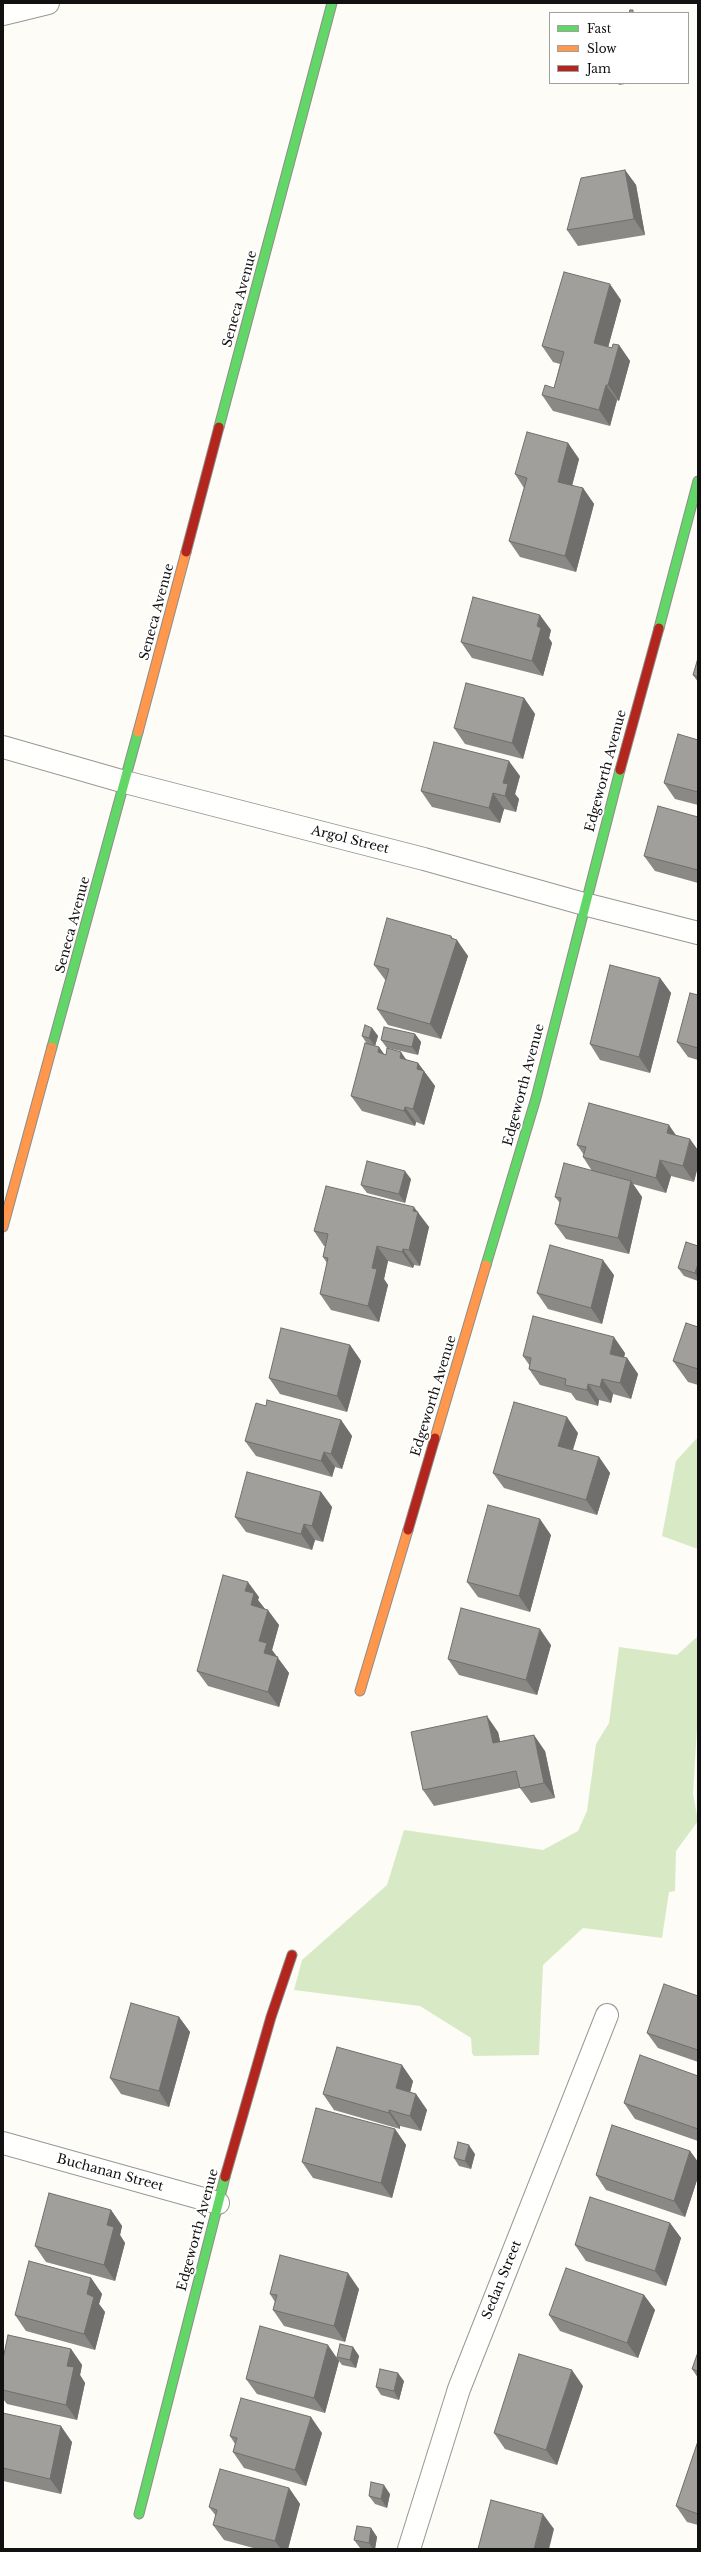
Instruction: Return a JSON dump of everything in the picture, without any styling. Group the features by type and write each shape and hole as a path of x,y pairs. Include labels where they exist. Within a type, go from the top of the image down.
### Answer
{"street":[{"path":"3,14 48,3"},
{"name":"Seneca Avenue","path":"3,1227 125,782 332,3"},
{"name":"Edgeworth Avenue","path":"360,1691 536,1098 584,904 698,481"},
{"name":"Argol Street","path":"3,747 125,782 424,859 584,904 698,933"},
{"name":"Edgeworth Avenue","path":"139,2514 218,2203 292,1955"},
{"name":"Sedan Street","path":"409,2549 459,2388 607,2015"},
{"name":"Buchanan Street","path":"3,2143 218,2203"}],"green space":[{"path":"696,1439 698,1440 698,1549 662,1536 676,1461"},
{"path":"698,1636 698,1712 693,1794 698,1821 676,1851 675,1891 669,1892 662,1938 583,1928 543,1965 539,2055 474,2056 472,2053 471,2038 420,2006 294,1990 302,1960 387,1885 404,1830 543,1850 578,1831 587,1811 596,1744 609,1723 619,1647 677,1655"}],"building":[{"path":"625,170 634,219 567,230 581,178"},
{"path":"564,272 610,284 594,343 612,348 613,344 619,345 608,385 606,385 599,410 542,395 545,385 554,388 564,352 542,346"},
{"path":"527,432 568,443 558,482 583,488 565,556 509,541 527,478 515,474"},
{"path":"473,597 540,615 537,626 541,628 532,661 461,642"},
{"path":"698,658 698,677 693,675"},
{"path":"466,683 524,698 512,743 454,728"},
{"path":"678,734 698,740 698,792 664,783"},
{"path":"434,742 509,761 503,783 508,784 505,796 493,793 489,808 421,791"},
{"path":"658,806 698,817 698,870 644,856"},
{"path":"387,918 451,936 451,938 457,940 430,1024 377,1009 389,969 374,965"},
{"path":"610,965 660,978 639,1057 590,1044"},
{"path":"690,993 698,995 698,1048 677,1042"},
{"path":"365,1025 372,1028 369,1038 362,1036"},
{"path":"384,1027 415,1034 412,1047 381,1040"},
{"path":"365,1043 379,1047 378,1052 386,1055 387,1048 401,1052 400,1058 418,1063 417,1069 424,1071 413,1109 405,1107 404,1111 351,1096"},
{"path":"589,1103 669,1125 667,1133 690,1139 683,1166 660,1160 656,1178 583,1157 586,1147 577,1145"},
{"path":"367,1161 405,1171 399,1194 361,1185"},
{"path":"564,1163 631,1181 618,1238 555,1224 561,1198 555,1197"},
{"path":"326,1186 414,1207 413,1211 418,1212 409,1250 403,1249 402,1252 377,1246 372,1268 377,1269 368,1306 320,1294 328,1258 323,1257 328,1234 314,1231"},
{"path":"686,1242 698,1246 698,1264 695,1273 678,1268"},
{"path":"550,1245 603,1260 591,1308 537,1293"},
{"path":"533,1316 614,1337 610,1354 627,1358 620,1383 602,1379 600,1387 588,1384 587,1390 565,1385 566,1379 529,1369 531,1358 523,1356"},
{"path":"686,1323 698,1327 698,1369 673,1361"},
{"path":"281,1328 350,1345 337,1396 269,1378"},
{"path":"267,1400 341,1420 331,1454 324,1452 321,1461 245,1441 256,1403 266,1406"},
{"path":"514,1402 567,1417 558,1446 599,1457 586,1500 493,1473"},
{"path":"247,1472 321,1492 312,1526 304,1524 301,1534 235,1517"},
{"path":"488,1505 540,1519 519,1596 467,1582"},
{"path":"223,1575 248,1582 245,1591 254,1593 251,1605 268,1610 259,1641 267,1643 264,1653 278,1657 268,1692 197,1671"},
{"path":"461,1608 540,1629 526,1680 448,1659"},
{"path":"487,1716 493,1743 534,1735 544,1783 520,1788 516,1771 423,1790 411,1732"},
{"path":"664,1984 698,1996 698,2050 647,2033"},
{"path":"131,2003 179,2017 159,2091 110,2078"},
{"path":"337,2047 402,2065 396,2088 416,2094 410,2116 389,2110 389,2113 323,2094"},
{"path":"640,2055 698,2076 698,2129 624,2103"},
{"path":"316,2108 395,2129 381,2183 302,2162"},
{"path":"612,2125 690,2151 674,2201 596,2175"},
{"path":"458,2142 469,2145 465,2161 454,2158"},
{"path":"49,2193 111,2210 107,2225 114,2227 104,2265 35,2246"},
{"path":"590,2197 670,2223 655,2271 575,2245"},
{"path":"280,2255 348,2273 334,2326 273,2310 277,2295 270,2294"},
{"path":"29,2261 91,2278 87,2294 94,2297 84,2334 15,2315"},
{"path":"566,2268 644,2295 627,2343 549,2315"},
{"path":"260,2326 328,2345 314,2398 246,2379"},
{"path":"8,2335 71,2349 67,2366 74,2367 66,2405 3,2390 3,2359"},
{"path":"340,2344 353,2347 350,2360 337,2357"},
{"path":"698,2352 698,2371 692,2369"},
{"path":"519,2354 572,2370 546,2450 494,2433"},
{"path":"380,2369 398,2373 394,2391 376,2387"},
{"path":"241,2398 311,2417 295,2470 233,2452 237,2438 230,2436"},
{"path":"3,2413 61,2426 50,2479 3,2468"},
{"path":"698,2441 698,2514 676,2506"},
{"path":"220,2469 289,2488 275,2541 213,2525 217,2510 209,2507"},
{"path":"371,2482 384,2485 381,2499 369,2496"},
{"path":"491,2500 543,2514 534,2549 478,2549"},
{"path":"357,2526 371,2528 369,2543 354,2540"}],"traffic: fast":[{"path":"219,427 332,3"},
{"path":"659,628 698,481"},
{"path":"52,1047 138,732"},
{"path":"486,1265 536,1098 620,770"},
{"path":"139,2514 225,2177"}],"traffic: slow":[{"path":"138,732 186,552"},
{"path":"3,1227 52,1047"},
{"path":"435,1438 486,1265"},
{"path":"360,1691 408,1530"}],"traffic: jam":[{"path":"186,552 219,427"},
{"path":"620,770 659,628"},
{"path":"408,1530 435,1438"},
{"path":"225,2177 271,2017 292,1955"}]}
